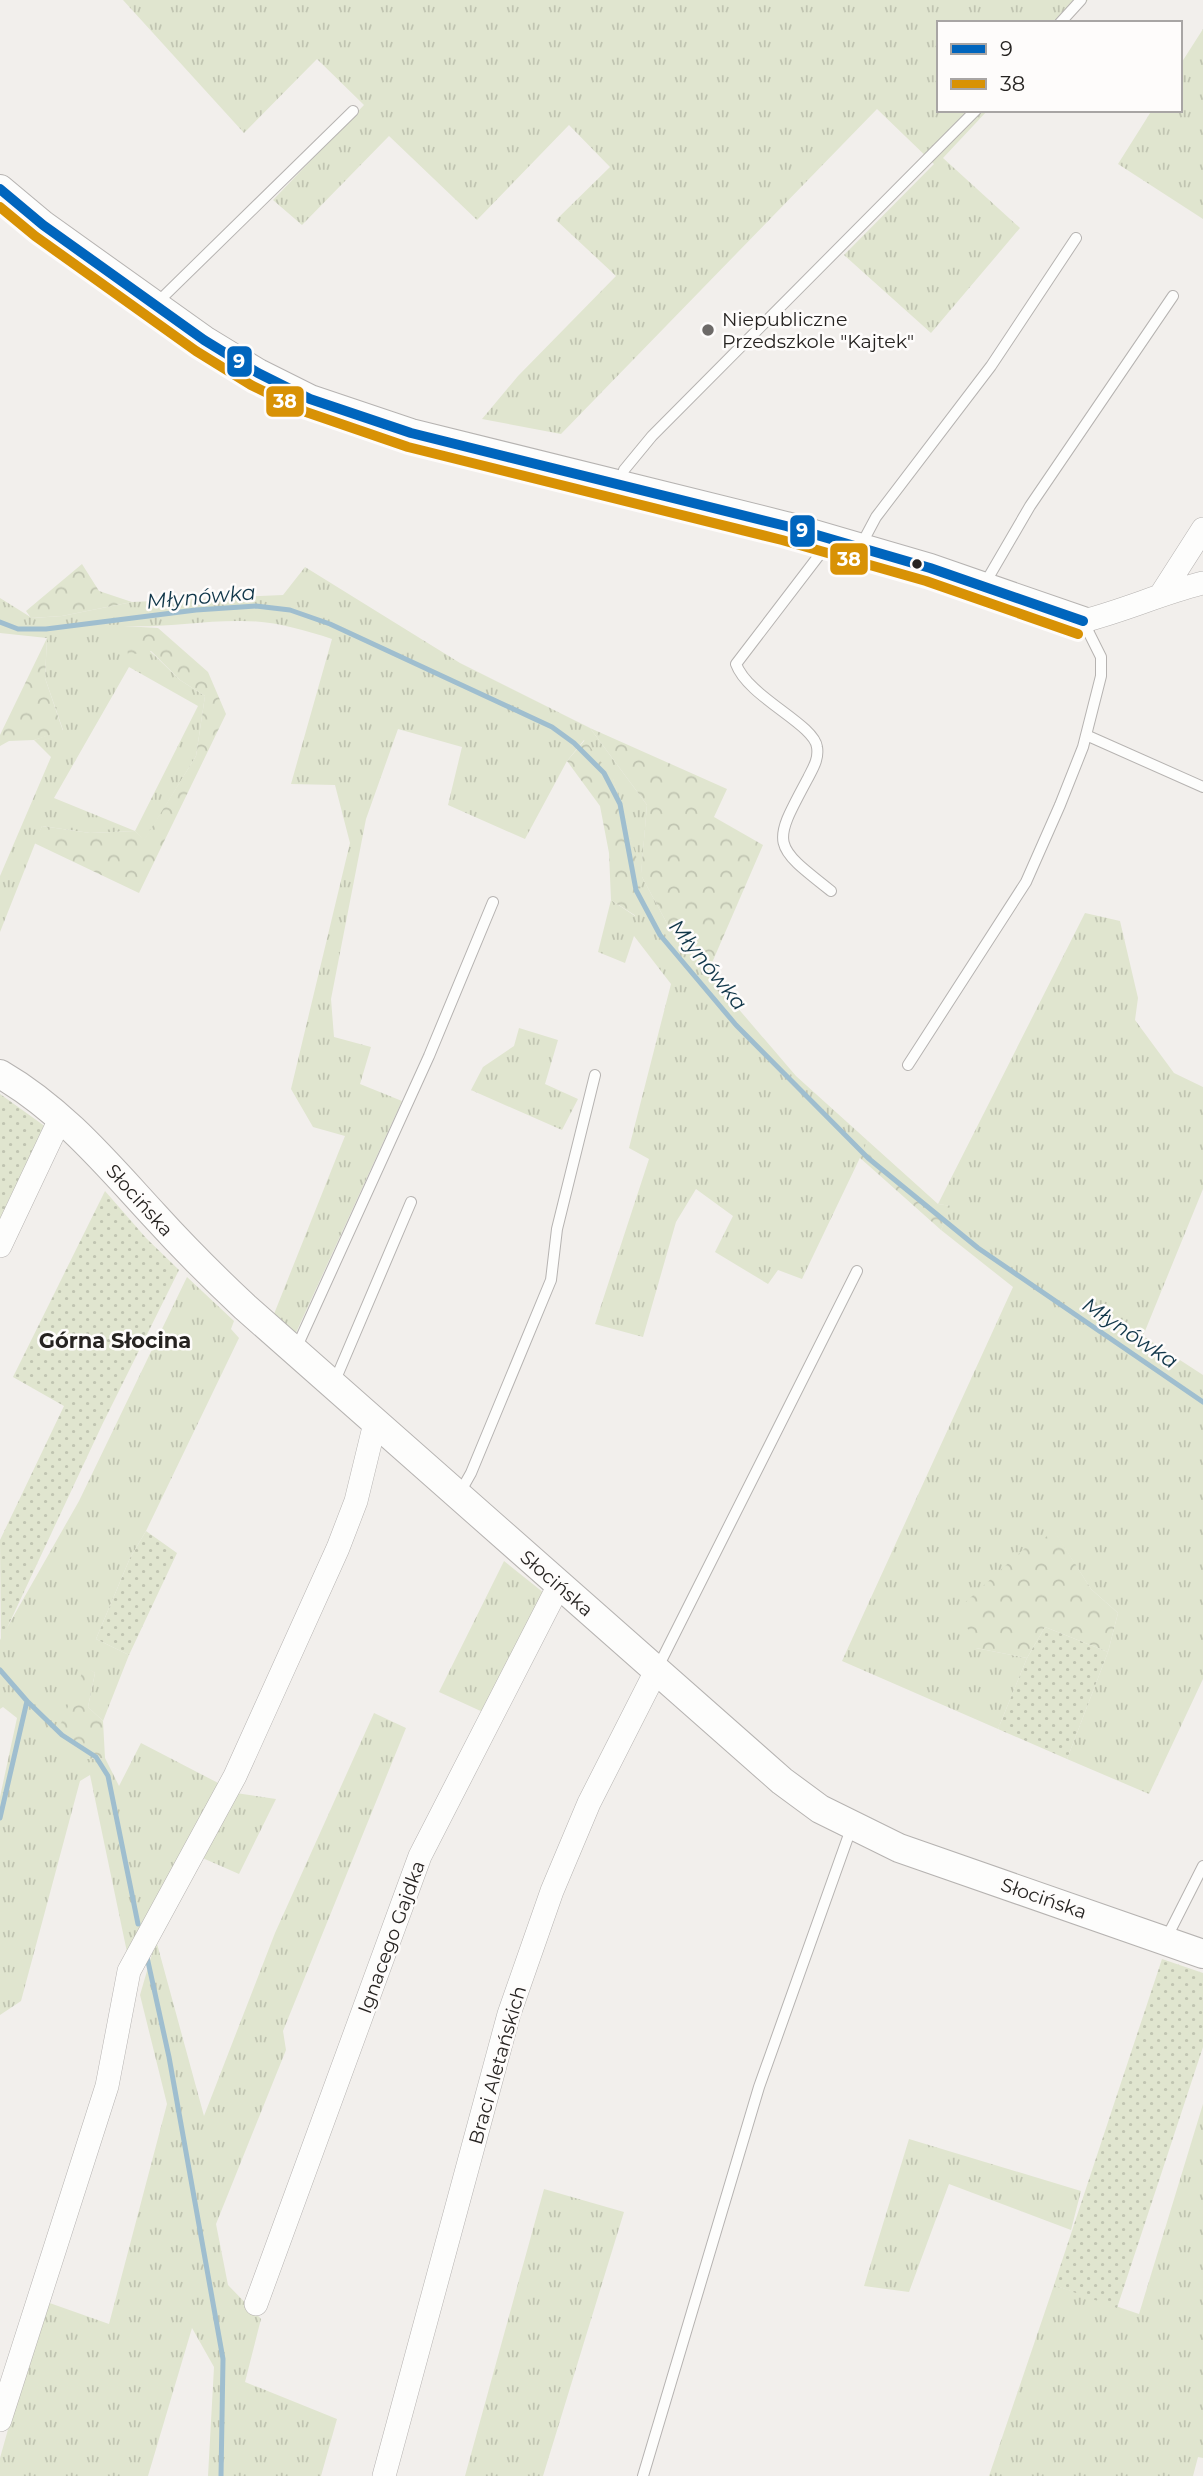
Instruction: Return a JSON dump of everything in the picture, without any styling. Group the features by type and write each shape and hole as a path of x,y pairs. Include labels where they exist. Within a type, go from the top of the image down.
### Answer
{"street":[{"path":"0,189 43,225 157,307 258,373 336,408 411,433 860,547 984,585 1083,621 1121,612 1162,593 1203,583"},
{"path":"1162,593 1203,529"},
{"name":"Słocińska","path":"0,1074 61,1117 96,1151 191,1256 375,1423 782,1782 820,1809 899,1848 1203,1954"},
{"path":"0,1246 61,1117"},
{"path":"0,2420 107,2086 129,1971 235,1776 338,1548 356,1501 375,1423"},
{"name":"Ignacego Gajdka","path":"256,2304 420,1856 559,1585"},
{"name":"Braci Aletańskich","path":"384,2476 509,2014 552,1891 578,1828 656,1671"}],"lane":[{"path":"1062,21 1081,0"},
{"path":"157,307 165,295 353,111"},
{"path":"621,485 624,470 652,436 974,112"},
{"path":"860,547 876,517 991,366 1076,238"},
{"path":"984,585 1030,506 1173,296"},
{"path":"831,539 736,664 740,676 811,735 817,746 816,763 783,823 783,844 790,859 831,891"},
{"path":"908,1065 1026,882 1086,735 1101,676 1101,657 1083,621"},
{"path":"1086,735 1203,787"},
{"path":"295,1351 429,1056 493,902"},
{"path":"458,1496 471,1474 551,1280 557,1229 595,1075"},
{"path":"333,1385 411,1202"},
{"path":"656,1671 857,1271"},
{"path":"643,2476 759,2087 852,1826"},
{"path":"1165,1940 1203,1867"}],"green space":[{"path":"123,0 1088,0 1070,21 937,21 937,112 986,112 943,158 1020,228 931,333 844,255 934,164 877,109 561,434 482,419 518,376 616,276 556,220 610,167 569,125 477,220 389,136 302,225 273,200 364,105 317,59 244,133"},
{"path":"1203,29 1203,219 1118,164 1151,112 1182,112 1182,62"},
{"path":"82,564 99,591 132,602 62,616 31,618 26,611"},
{"path":"305,567 460,663 590,728 647,805 641,875 613,779 584,740 567,761 525,839 448,805 462,747 398,729 366,819 331,999 334,1037 371,1047 360,1084 402,1101 294,1337 272,1319 345,1136 313,1127 291,1089 350,843 335,785 291,784 332,639 285,626 249,621 124,626 180,680 205,696 196,756 144,841 135,831 90,833 42,826 0,932 0,876 51,757 34,740 63,730 45,678 47,638 0,633 0,598 32,618 62,616 132,602 283,595","holes":["129,667 198,706 135,831 54,798"]},
{"path":"124,626 158,628 208,672 226,714 139,893 34,843 42,826 90,833 135,831 144,840 196,756 205,696 180,680 151,651 128,655"},
{"path":"47,638 45,678 63,731 34,740 9,741 0,746 0,735"},
{"path":"590,728 727,789 714,817 763,845 708,972 670,929 642,877 636,916 611,900 609,853 600,806 567,761 585,740 613,778 641,873 647,805"},
{"path":"641,875 670,929 796,1076 868,1141 802,1279 778,1270 768,1284 715,1252 733,1216 696,1189 676,1222 643,1337 595,1324 649,1159 629,1148 671,984 634,936 625,963 598,952 611,900 635,916"},
{"path":"1085,913 1120,921 1138,998 1135,1020 1174,1073 1203,1087 1203,1189 1143,1336 1203,1375 1203,1679 1149,1794 1067,1759 1108,1652 1118,1613 1091,1589 1055,1533 976,1648 1027,1658 998,1729 842,1661 1013,1287 941,1230 951,1206 938,1204"},
{"path":"519,1028 558,1040 545,1084 578,1099 562,1130 471,1090 483,1067 514,1046"},
{"path":"0,1094 46,1127 0,1228"},
{"path":"868,1141 938,1204 952,1206 941,1230 859,1157"},
{"path":"105,1191 146,1238 179,1270 102,1425 1,1641 0,1540 64,1406 13,1377"},
{"path":"187,1277 234,1321 231,1329 239,1338 146,1531 130,1558 96,1639 129,1655 103,1721 88,1707 95,1673 85,1667 87,1759 105,1758 119,1786 141,1743 222,1785 128,1957 90,1775 80,1781 21,2001 0,2015 0,1797 17,1718 3,1707 0,1709 0,1640 79,1501"},
{"path":"146,1531 177,1553 129,1655 96,1639 130,1558"},
{"path":"1055,1532 1091,1589 1118,1613 1108,1652 1045,1627 1027,1658 976,1648 959,1608 1025,1548"},
{"path":"504,1561 544,1593 485,1713 439,1692"},
{"path":"1045,1627 1108,1652 1067,1759 998,1729 1027,1658"},
{"path":"85,1666 95,1673 88,1707 103,1721 105,1758 87,1759 54,1740"},
{"path":"374,1713 406,1728 283,2031 286,2050 216,2224 228,2285 261,2319 245,2382 337,2419 321,2476 208,2476 214,2367 192,2328 148,2476 0,2476 0,2458 44,2301 109,2324 167,2104 140,1995 156,1940 204,2116 275,1933"},
{"path":"236,1793 276,1799 239,1874 198,1856"},
{"path":"1162,1959 1203,1973 1203,2047 1117,2308 1054,2285"},
{"path":"1203,2104 1203,2458 1198,2457 1193,2476 989,2476 1054,2285 1139,2314"},
{"path":"909,2139 1081,2191 1071,2230 949,2184 909,2292 864,2286"},
{"path":"544,2189 624,2212 543,2476 465,2476"}],"waterway":[{"name":"Młynówka","path":"0,622 18,629 46,629 196,610 256,606 290,610 330,624 552,727 574,743 604,773 620,804 636,890 660,935 736,1025 868,1158 978,1248 1203,1402"},
{"path":"0,1670 27,1701 0,1818"},
{"path":"27,1701 62,1735 96,1757 108,1776 138,1924"},
{"path":"147,1957 169,2057 223,2359 221,2476"}],"transit line":[{"name":"9","path":"0,189 43,225 204,340 258,373 310,399 411,433 786,526 930,568 1083,621"},
{"name":"38","path":"0,207 35,236 196,351 251,385 306,412 408,447 782,540 926,581 1078,634"}],"place":[{"name":"Niepubliczne Przedszkole \"Kajtek\"","path":"708,330"}],"district":[{"name":"Górna Słocina","path":"115,1341"}]}
